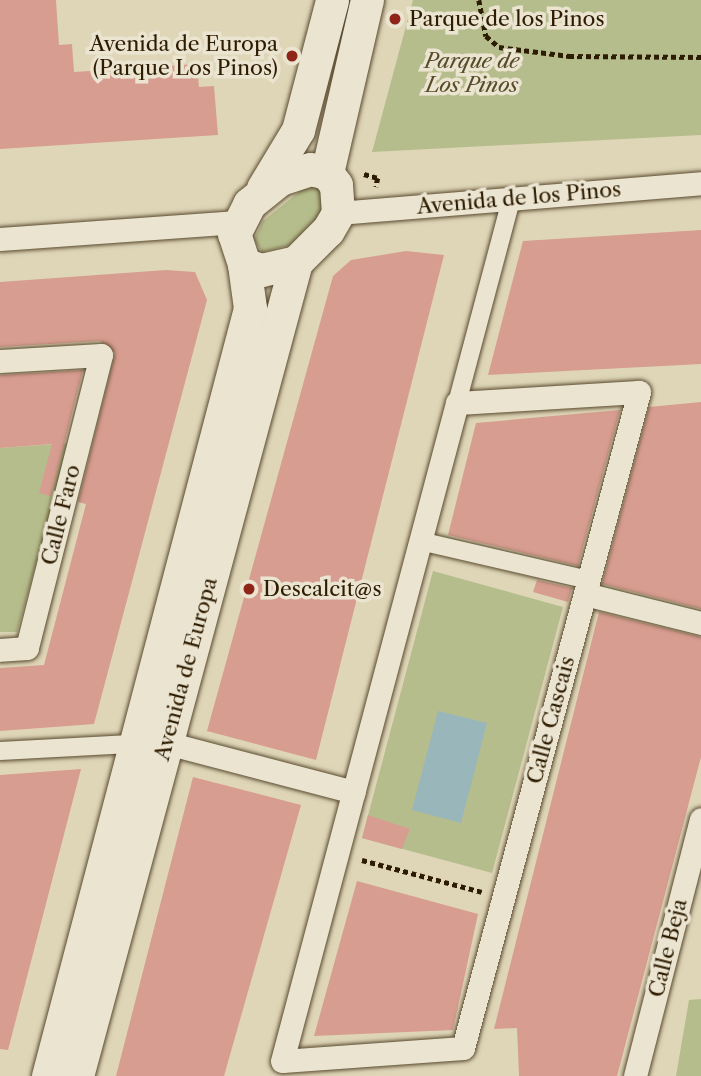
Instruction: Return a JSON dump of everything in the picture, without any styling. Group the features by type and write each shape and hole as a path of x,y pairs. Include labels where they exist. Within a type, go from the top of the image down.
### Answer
{"main road":[{"path":"332,0 298,130 263,188 237,222 233,244 244,264 261,270 296,262 338,214 340,199 327,173 367,0"},
{"path":"263,188 295,173 327,173"},
{"name":"Avenida de Europa","path":"77,1076 296,262"},
{"name":"Avenida de Europa","path":"48,1076 131,744 250,309 244,264"}],"street":[{"name":"Avenida de los Pinos","path":"338,214 512,197 701,183"},
{"name":"Calle Cascais","path":"457,403 639,392 463,1048 280,1069 420,541 512,197"},
{"path":"0,239 237,222"},
{"name":"Calle Faro","path":"0,361 101,355 27,648 0,650"},
{"path":"420,541 587,587 701,623"},
{"path":"167,743 354,792"},
{"path":"0,751 131,744"},
{"name":"Calle Beja","path":"635,1076 701,819"}],"path":[{"path":"480,0 486,36 499,47 569,56 701,57"},
{"path":"337,854 504,898"}],"green space":[{"name":"Parque de Los Pinos","path":"413,0 701,0 701,135 372,152"},
{"path":"309,184 323,190 324,210 290,245 262,252 254,240 263,221"},
{"path":"69,443 17,632 0,632 0,448"},
{"path":"433,571 563,607 492,873 362,838"},
{"path":"701,999 701,1076 676,1076 689,1000"}],"water":[{"path":"438,711 487,723 461,823 412,810"}],"building":[{"path":"0,0 56,0 59,45 72,44 74,72 197,64 199,87 214,86 218,135 0,149"},
{"path":"701,230 701,364 488,375 523,241"},
{"path":"406,251 444,255 316,760 207,731 333,276 351,260"},
{"path":"166,270 195,272 207,300 94,724 0,731 0,668 44,665 86,504 78,502 115,353 100,341 0,347 0,282"},
{"path":"83,370 51,496 39,493 52,444 0,448 0,375"},
{"path":"701,402 701,609 602,584 649,407"},
{"path":"620,410 578,566 448,535 476,423"},
{"path":"537,580 572,588 568,602 533,592"},
{"path":"599,612 701,637 701,757 617,1076 519,1076 517,1028 494,1029"},
{"path":"81,769 8,1050 0,1049 0,775"},
{"path":"193,777 301,805 224,1076 116,1076"},
{"path":"368,815 410,829 402,849 362,838"},
{"path":"357,881 478,914 453,1030 314,1036"}],"place":[{"name":"Parque de los Pinos","path":"395,19"},
{"name":"Avenida de Europa (Parque Los Pinos)","path":"292,56"},
{"name":"Descalcit@s","path":"249,589"}]}
